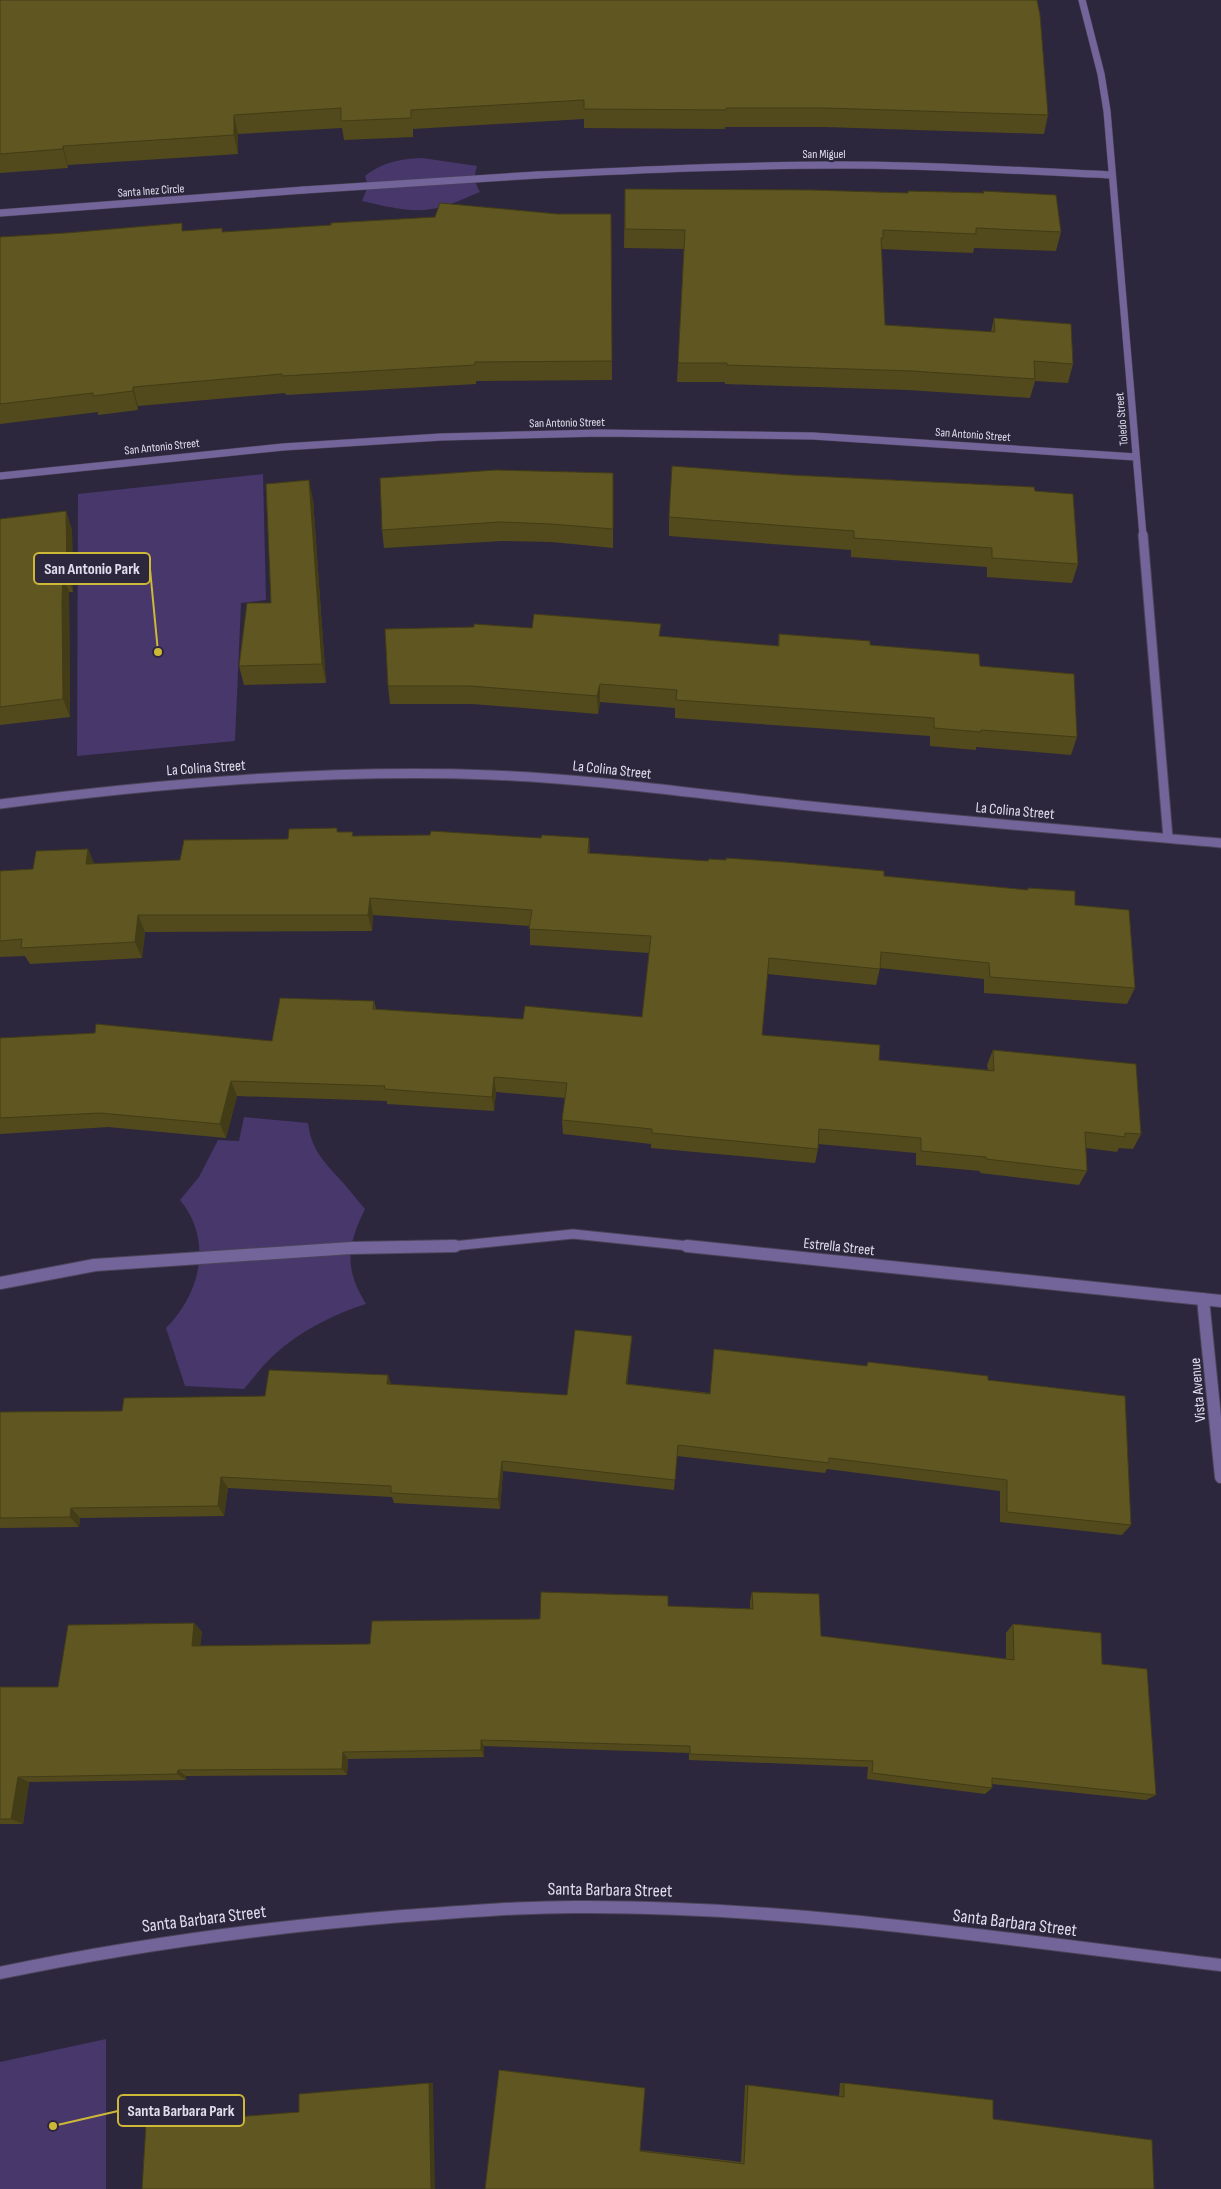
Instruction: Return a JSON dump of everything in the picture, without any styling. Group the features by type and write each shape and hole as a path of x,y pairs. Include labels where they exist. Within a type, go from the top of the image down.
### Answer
{"street":[{"name":"Toledo Street","path":"1082,0 1101,74 1112,176 1168,838"},
{"name":"San Miguel","path":"304,190 537,175 706,168 845,165 1112,176"},
{"name":"Santa Inez Circle","path":"0,213 304,190"},
{"name":"San Antonio Street","path":"0,476 283,447 441,437 590,433 814,436 1136,457"},
{"name":"La Colina Street","path":"0,804 199,782 347,775 493,775 570,780 868,812 1221,842"},
{"name":"Estrella Street","path":"0,1283 95,1265 351,1248 453,1246 573,1234 1221,1301"},
{"name":"Vista Avenue","path":"1203,1299 1221,1478"},
{"name":"Santa Barbara Street","path":"0,1974 172,1940 300,1926 508,1908 610,1907 713,1911 849,1922 1221,1966"}],"shaded area":[{"path":"422,158 477,166 475,179 480,192 445,206 423,210 397,208 362,201 368,186 365,176 378,167 392,162"},
{"path":"263,474 266,600 241,603 235,741 77,756 78,494"},
{"path":"244,1117 308,1123 316,1150 365,1209 354,1234 351,1268 366,1304 330,1318 295,1338 271,1358 244,1389 185,1386 166,1328 188,1299 195,1283 199,1249 197,1232 180,1200 199,1177 218,1140 239,1141"},
{"path":"106,2039 106,2189 0,2189 0,2062"}],"building":[{"path":"0,0 1037,0 1040,15 1048,115 826,108 726,108 726,110 584,109 584,100 411,110 411,118 341,121 341,108 234,115 234,135 63,146 63,149 0,154"},
{"path":"625,189 812,190 908,193 908,191 984,193 983,191 1056,195 1061,232 976,228 976,234 883,230 883,238 881,238 885,325 995,332 994,318 1071,324 1073,364 1034,361 1035,379 912,371 727,365 727,363 678,363 685,230 625,229"},
{"path":"440,203 558,214 611,214 612,361 475,362 475,365 282,376 282,374 133,387 133,391 93,396 93,393 0,404 0,237 182,223 182,231 222,228 222,232 435,217"},
{"path":"672,466 791,475 1034,487 1035,491 1073,494 1078,564 992,558 992,548 854,538 854,531 669,517"},
{"path":"496,470 613,473 613,529 500,522 382,530 380,478"},
{"path":"309,480 322,664 239,666 247,603 271,603 266,484"},
{"path":"66,511 67,574 63,574 62,602 63,699 0,707 0,519"},
{"path":"534,614 661,624 659,636 779,646 779,634 870,641 870,645 979,654 980,666 1074,674 1077,737 934,728 934,718 676,700 677,690 600,684 597,696 470,686 388,686 385,629 474,627 474,624 532,628"},
{"path":"337,828 337,832 353,832 352,836 430,835 431,831 541,838 542,835 589,838 588,853 708,861 709,859 726,860 726,858 785,862 884,871 884,876 1028,890 1028,888 1075,891 1075,905 1129,910 1135,988 990,977 989,963 881,952 880,969 769,958 762,1035 880,1045 879,1060 994,1071 993,1050 1136,1064 1141,1134 1125,1133 1125,1137 1085,1132 1087,1171 986,1159 986,1157 921,1151 921,1138 819,1129 818,1149 652,1133 652,1129 562,1120 567,1083 494,1077 492,1097 384,1089 385,1086 231,1081 220,1124 100,1113 0,1118 0,1038 95,1033 96,1024 272,1041 280,998 374,1001 373,1009 523,1019 525,1006 642,1017 651,936 529,929 532,910 370,898 368,915 138,915 135,942 21,948 22,939 0,941 0,871 33,869 36,851 88,849 86,864 180,860 184,840 288,839 289,829"},
{"path":"575,1330 632,1336 626,1384 710,1394 714,1349 867,1366 868,1362 988,1376 988,1380 1125,1396 1131,1525 1007,1512 1007,1480 829,1458 829,1463 678,1445 675,1480 502,1461 498,1499 391,1493 391,1486 221,1477 218,1506 71,1508 70,1517 0,1518 0,1412 122,1411 124,1398 265,1396 269,1370 388,1375 387,1384 567,1395"},
{"path":"541,1592 668,1596 668,1606 753,1609 752,1592 819,1594 821,1636 1014,1660 1013,1624 1101,1633 1102,1664 1147,1669 1156,1795 992,1778 992,1788 872,1773 873,1761 690,1754 690,1746 481,1740 481,1750 343,1752 342,1769 178,1770 177,1774 18,1777 11,1819 0,1819 0,1687 58,1687 68,1625 194,1623 192,1646 370,1644 372,1621 540,1619"},
{"path":"499,2070 645,2088 640,2151 744,2164 748,2085 844,2097 844,2083 993,2100 993,2119 1152,2140 1154,2189 485,2189"},
{"path":"429,2083 431,2189 142,2189 146,2124 299,2112 299,2094"}],"place":[{"name":"San Antonio Park","path":"158,652"},
{"name":"Santa Barbara Park","path":"53,2126"}]}
